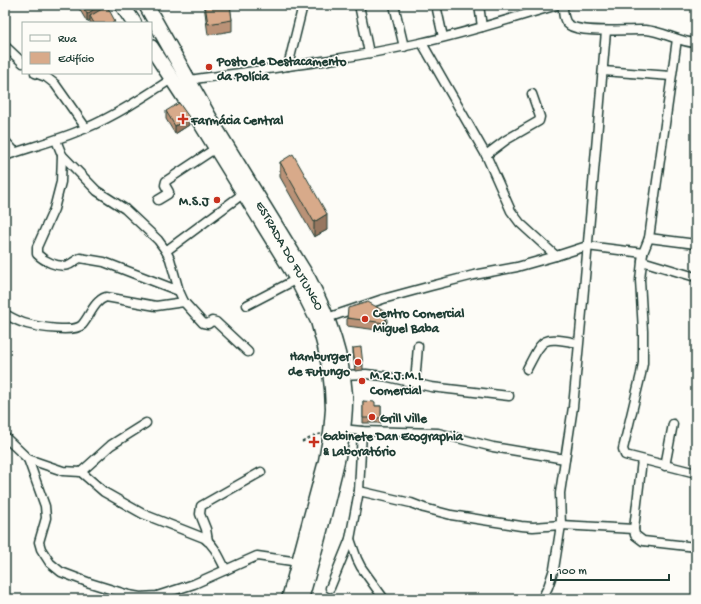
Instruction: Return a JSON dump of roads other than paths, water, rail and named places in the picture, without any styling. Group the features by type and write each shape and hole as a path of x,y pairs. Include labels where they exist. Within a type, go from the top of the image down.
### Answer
{"highway":[{"path":"122,5 133,22"},
{"name":"ESTRADA DO FUTUNGO","path":"146,5 213,124 309,280 327,318 336,343 344,395 337,431 333,479 301,599"},
{"name":"ESTRADA DO FUTUNGO","path":"154,52 173,78 297,280 318,321 325,347 330,371 333,409 337,431 326,461 289,599"}],"street":[{"path":"288,66 303,5"},
{"path":"359,5 369,53"},
{"path":"394,5 404,47"},
{"path":"436,5 443,37"},
{"path":"479,5 482,27"},
{"path":"189,80 404,47 482,27 558,5"},
{"path":"563,5 565,22 569,26 575,28 606,31 655,31 683,41 696,43"},
{"path":"542,599 554,569 561,525 560,493 573,406 606,31"},
{"path":"677,39 649,238 643,257 640,280 643,363 623,449 625,455 696,473"},
{"path":"422,43 486,155 511,211 520,223 556,256"},
{"path":"5,46 22,62"},
{"path":"602,71 671,76"},
{"path":"38,74 46,77 55,84 86,128"},
{"path":"5,156 56,140 86,128 129,106 173,78"},
{"path":"486,155 506,140 539,122 540,117 532,94"},
{"path":"5,140 15,152"},
{"path":"56,140 62,155 97,191 125,209 150,232 166,251 184,302 203,323 208,324 212,321 216,322 248,352"},
{"path":"158,200 169,192 165,185 166,181 216,148"},
{"path":"62,155 61,182 54,209 37,247 37,254 58,265 68,265 80,258 104,262 179,291"},
{"path":"166,251 244,192"},
{"path":"649,238 696,244"},
{"path":"327,318 383,299 474,275 517,268 587,246 643,257 692,276"},
{"path":"246,305 297,280"},
{"path":"5,314 14,319 38,327 73,329 81,326 96,304 101,299 106,297 156,306 184,302"},
{"path":"527,368 540,344 550,339 578,343"},
{"path":"415,383 418,346"},
{"path":"342,375 366,374 384,376 431,387 509,396"},
{"path":"81,472 111,445 146,423"},
{"path":"665,466 673,424"},
{"path":"337,431 438,433 493,447 565,459"},
{"path":"330,588 350,539 359,491 362,431"},
{"path":"5,437 28,459 64,471 81,472 104,492 143,514 208,541 212,544 226,570"},
{"path":"28,459 45,506 46,518 39,542 41,549 50,563 61,572 115,591 140,597 158,597 194,584 257,556 298,562"},
{"path":"642,460 634,529 635,535 643,541 696,547"},
{"path":"208,541 206,529 200,514 201,506 261,472"},
{"path":"359,491 411,503 451,515 521,526 533,527 561,525 634,529"},
{"path":"350,539 362,567 384,599"}],"place":[{"name":"Posto de Destacamento da Polícia","path":"209,67"},
{"name":"Farmácia Central","path":"183,119"},
{"name":"M.S.J","path":"217,200"},
{"name":"Centro Comercial Miguel Baba","path":"365,319"},
{"name":"Hamburger de Futungo","path":"358,362"},
{"name":"M.R.J.M.L Comercial","path":"362,381"},
{"name":"Grill Ville","path":"372,417"},
{"name":"Gabinete Dan Ecographia & Laboratório","path":"314,442"}]}
